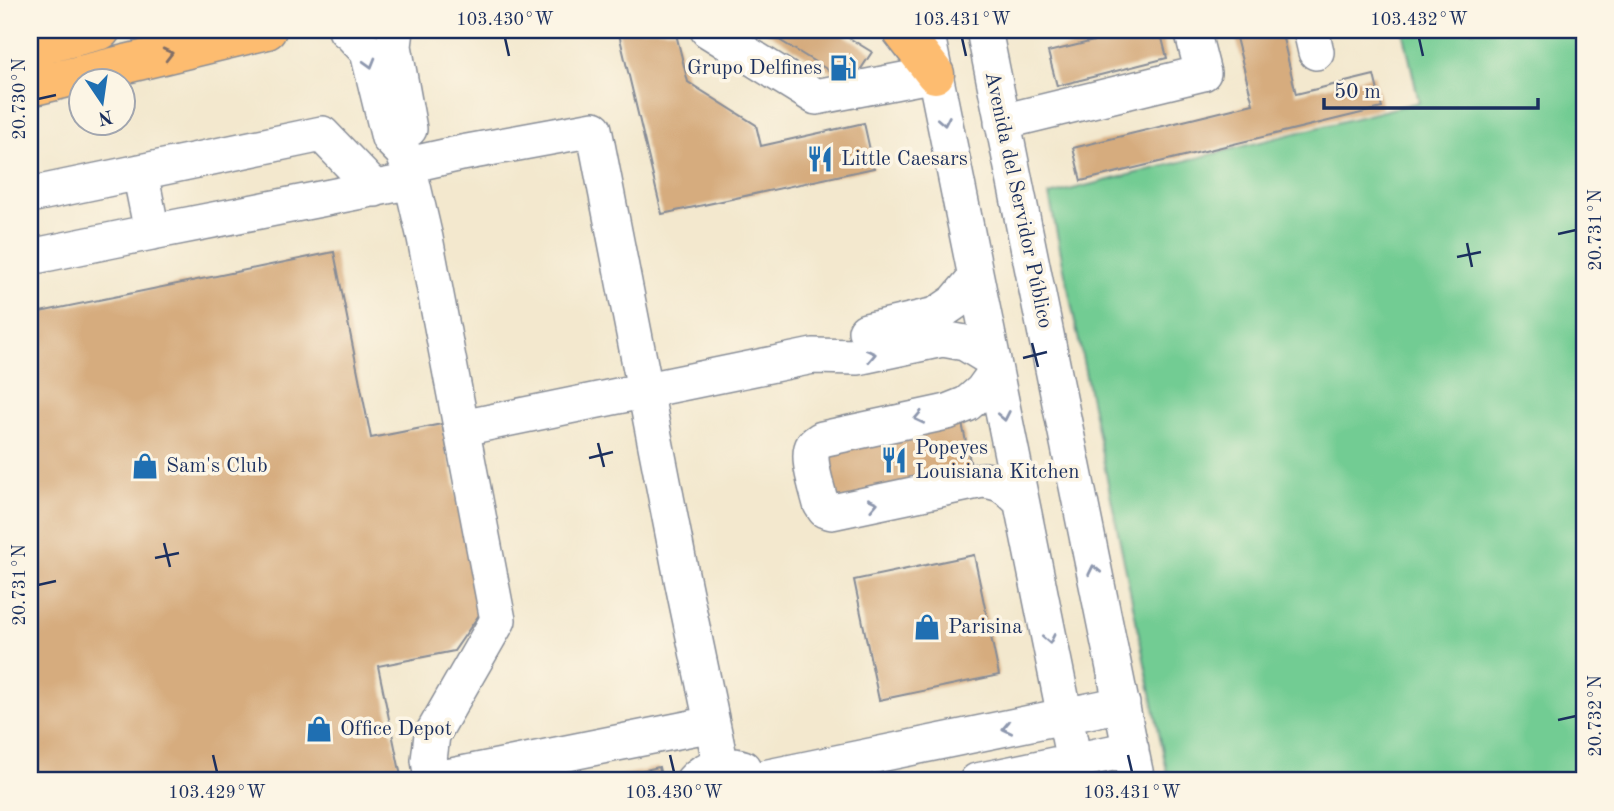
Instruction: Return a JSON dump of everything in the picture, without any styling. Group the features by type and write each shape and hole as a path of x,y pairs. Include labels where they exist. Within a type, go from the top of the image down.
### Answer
{"main road":[{"path":"30,48 101,30"},
{"path":"30,87 267,30"},
{"path":"901,30 935,74"}],"street":[{"path":"346,30 368,52 389,138 408,166"},
{"path":"396,30 394,47 410,133 408,166 425,238 498,620 432,735 429,760 432,780 712,724"},
{"path":"708,30 816,97 935,74"},
{"path":"926,30 1076,771"},
{"name":"Avenida del Servidor Público","path":"984,30 1134,765"},
{"path":"1003,122 1203,73 1192,30"},
{"path":"30,257 374,189 408,166 462,153 594,129 712,724 707,774"},
{"path":"30,195 322,134 374,189"},
{"path":"140,172 152,232"},
{"path":"813,356 853,334 936,315 955,302 976,277"},
{"path":"462,428 813,356 858,357 943,339 965,343 994,367"},
{"path":"994,367 982,391 967,404 947,412 822,439 813,444 811,460 821,505 832,512 983,480 996,481 1021,501"},
{"path":"707,774 726,765 740,767 760,780 1122,704"},
{"path":"977,781 1134,765"}],"green space":[{"path":"1403,30 1584,30 1584,781 1169,781 1049,195 1419,102"}],"building":[{"path":"618,30 675,30 688,82 756,125 761,146 864,123 874,168 662,214"},
{"name":"Grupo Delfines","path":"763,30 836,30 872,52 851,84"},
{"path":"1139,30 1160,30 1167,58 1057,86 1048,52"},
{"path":"1234,30 1281,30 1296,94 1374,75 1382,108 1081,181 1073,148 1253,104"},
{"path":"334,252 371,438 442,424 481,612 454,651 378,666 402,781 30,781 30,314"},
{"name":"Popeyes Louisiana Kitchen","path":"961,418 972,471 827,503 815,449"},
{"name":"Parisina","path":"974,555 999,675 879,700 854,580"},
{"path":"659,767 662,781 599,781 599,780"}],"place":[{"name":"Grupo Delfines","path":"843,68"},
{"name":"Little Caesars","path":"820,159"},
{"name":"Popeyes Louisiana Kitchen","path":"894,460"},
{"name":"Sam's Club","path":"145,466"},
{"name":"Parisina","path":"927,627"},
{"name":"Office Depot","path":"319,729"}]}
